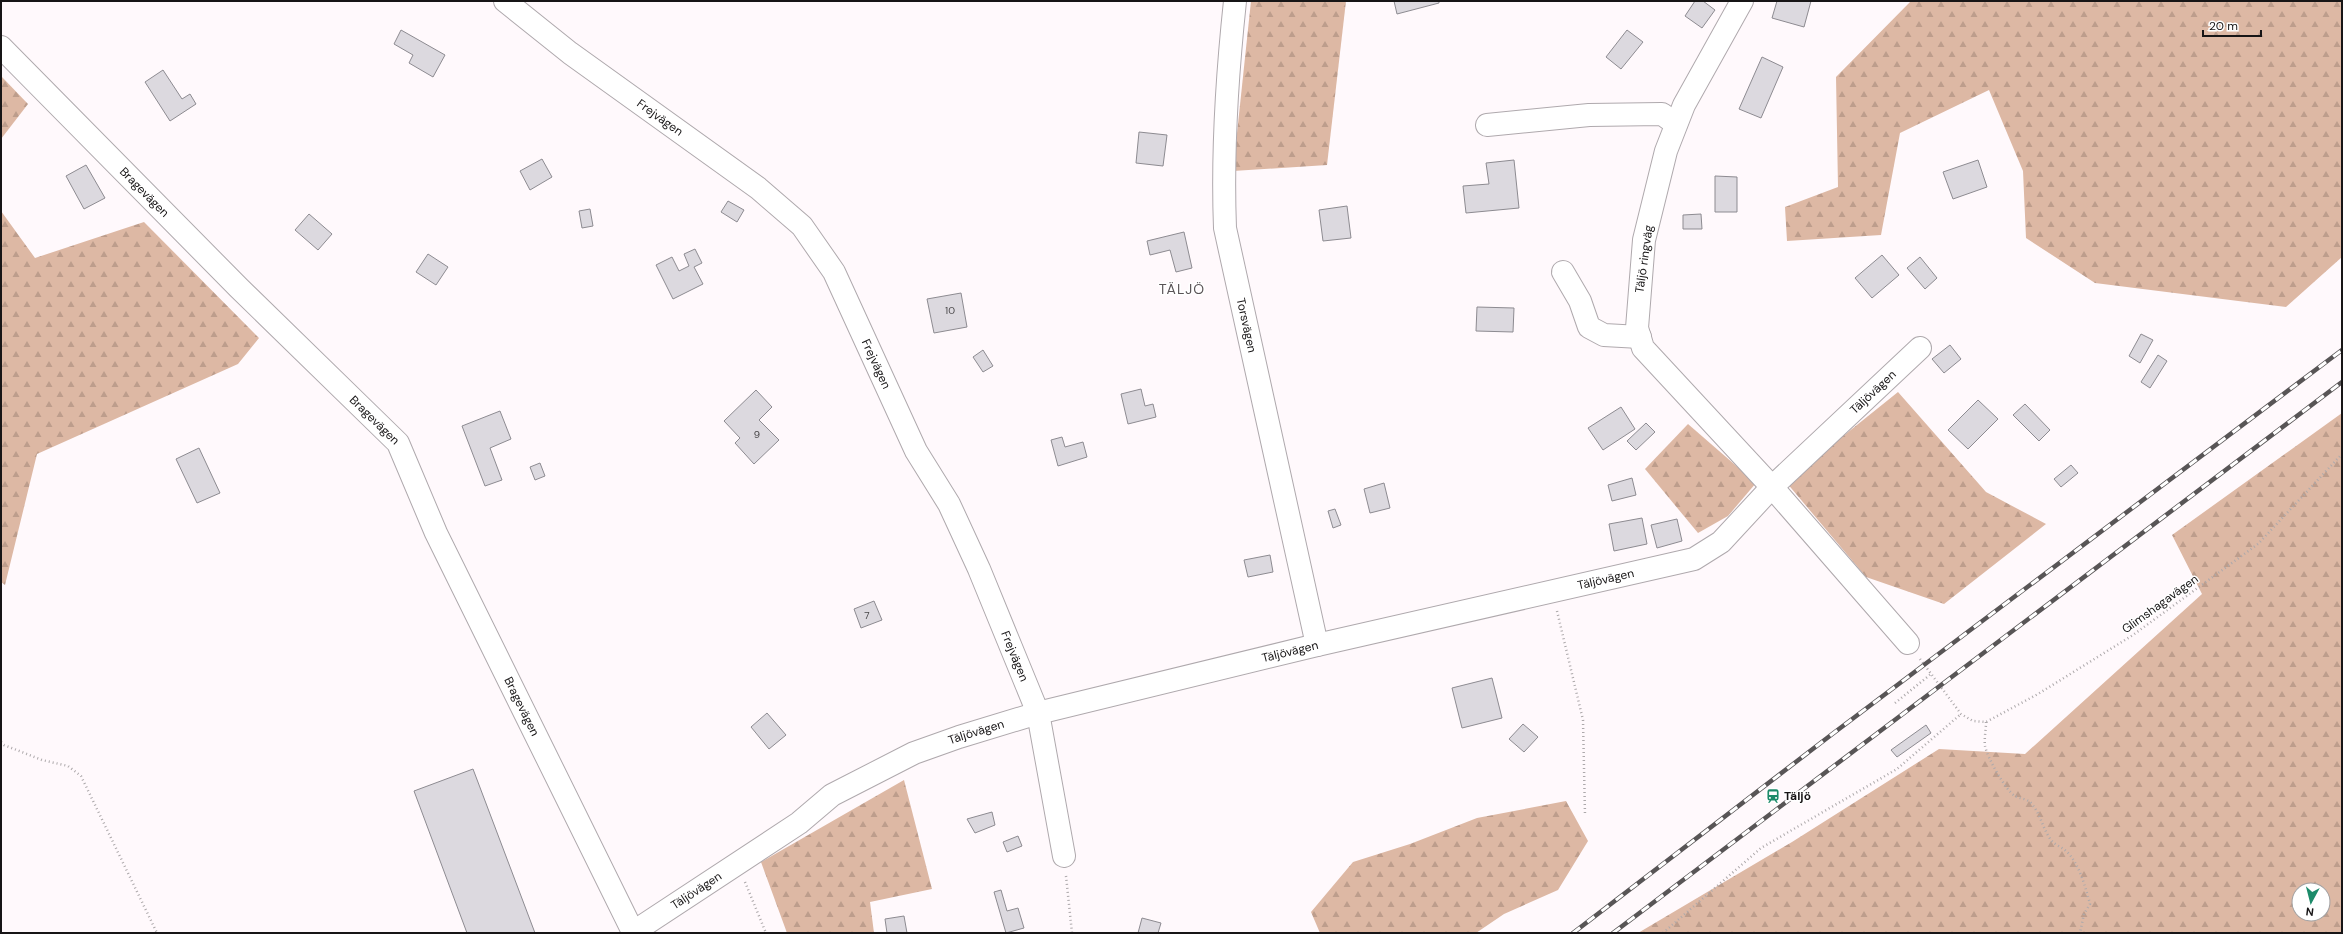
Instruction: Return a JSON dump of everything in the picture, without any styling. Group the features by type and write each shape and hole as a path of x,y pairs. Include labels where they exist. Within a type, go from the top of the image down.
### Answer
{"street":[{"name":"Frejvägen","path":"505,1 570,53 758,188 802,226 834,272 916,452 949,504 979,569 1038,713 1064,856"},
{"name":"Torsvägen","path":"1235,1 1228,61 1224,194 1225,228 1317,645"},
{"name":"Täljö ringväg","path":"1742,1 1684,104 1666,151 1644,240 1638,299 1637,328 1643,348 1772,487 1908,643"},
{"name":"Bragevägen","path":"1,47 239,288 398,443 436,533 632,933"},
{"path":"1487,125 1590,115 1655,114 1662,114 1676,124"},
{"path":"1563,272 1580,301 1589,327 1604,335 1640,337"},
{"name":"Täljövägen","path":"632,933 799,823 832,795 914,753 1038,713 1317,645 1694,559 1721,542 1772,487 1920,348"}],"path":[{"name":"Glimshagavägen","path":"1986,722 2038,694 2133,635 2258,544 2342,454"},
{"path":"1552,591 1583,720 1585,815"},
{"path":"1908,643 1960,714 1973,720 1986,722 1985,747 2000,777 2014,796 2025,799 2032,805 2035,813 2041,817 2049,838 2053,843 2067,852 2084,880 2090,904 2084,914 2080,933"},
{"path":"1895,703 1931,674"},
{"path":"1663,933 1761,848 1897,769 1960,714"},
{"path":"1,742 4,745 42,760 68,766 81,776 157,933"},
{"path":"1064,856 1072,933"},
{"path":"738,864 766,933"}],"green space":[{"path":"1251,1 1346,1 1327,165 1233,171"},
{"path":"1911,1 2342,1 2342,257 2286,307 2095,283 2026,238 2023,171 1989,90 1900,133 1881,235 1787,241 1785,207 1838,187 1836,77"},
{"path":"1,76 28,104 1,139"},
{"path":"1,211 35,258 144,222 259,338 238,364 37,454 5,585 1,582"},
{"path":"1898,392 1986,492 2046,524 1944,604 1866,577 1786,482"},
{"path":"2342,413 2342,933 1638,933 1792,842 1939,749 2025,754 2202,594 2172,535"},
{"path":"1688,424 1756,483 1728,516 1698,533 1645,469"},
{"path":"904,780 932,889 870,902 874,933 787,933 761,862"},
{"path":"1566,801 1588,841 1558,890 1504,914 1476,933 1320,933 1311,912 1353,862 1410,844 1477,818"}],"building":[{"path":"1394,1 1439,1 1439,3 1397,14"},
{"path":"1695,1 1703,1 1715,10 1702,28 1685,16"},
{"path":"1777,1 1811,1 1804,27 1772,18"},
{"path":"401,30 445,55 433,77 409,63 413,55 394,44"},
{"path":"1627,30 1643,42 1621,69 1606,57"},
{"path":"1762,57 1783,67 1761,118 1739,109"},
{"path":"163,70 182,99 190,94 196,104 170,121 145,82"},
{"path":"1139,132 1167,135 1163,166 1136,163"},
{"path":"542,159 552,177 530,190 520,171"},
{"path":"1514,160 1519,208 1466,213 1463,186 1489,184 1486,163"},
{"path":"1978,160 1987,187 1953,199 1943,172"},
{"path":"86,165 105,198 84,209 66,176"},
{"path":"1715,176 1737,177 1737,212 1715,212"},
{"path":"728,201 744,210 737,222 721,212"},
{"path":"1347,206 1351,238 1323,241 1319,210"},
{"path":"590,209 593,226 582,228 579,211"},
{"path":"309,214 332,234 318,250 295,230"},
{"path":"1701,214 1702,229 1683,229 1683,215"},
{"path":"1184,232 1192,268 1176,272 1170,250 1150,255 1147,241"},
{"path":"695,249 702,263 694,267 703,284 673,299 656,265 672,257 679,271 689,266 684,254"},
{"path":"428,254 448,267 436,285 416,272"},
{"path":"1882,255 1899,275 1872,298 1855,278"},
{"path":"1920,257 1937,278 1925,289 1907,268"},
{"path":"961,293 967,327 934,333 927,299"},
{"path":"1477,307 1514,308 1513,332 1476,331"},
{"path":"2141,334 2153,340 2140,363 2129,356"},
{"path":"1950,345 1961,359 1944,373 1932,359"},
{"path":"983,350 993,366 983,372 973,357"},
{"path":"2158,355 2167,361 2150,388 2141,382"},
{"path":"1141,389 1145,406 1153,404 1156,417 1128,424 1121,394"},
{"path":"756,390 772,407 759,420 779,440 754,464 735,443 740,438 724,421"},
{"path":"1978,400 1998,419 1968,449 1948,430"},
{"path":"2025,404 2050,430 2039,441 2013,415"},
{"path":"1621,407 1635,429 1603,450 1588,428"},
{"path":"500,411 511,439 490,448 502,480 485,486 462,426"},
{"path":"1646,423 1655,432 1636,450 1627,441"},
{"path":"1062,437 1065,447 1083,442 1087,457 1058,466 1051,440"},
{"path":"199,448 220,493 197,503 176,459"},
{"path":"540,463 545,476 535,480 530,467"},
{"path":"2071,465 2078,473 2061,487 2054,479"},
{"path":"1632,478 1636,495 1612,501 1608,485"},
{"path":"1384,483 1390,508 1370,513 1364,489"},
{"path":"1335,509 1341,525 1333,528 1328,511"},
{"path":"1642,518 1647,544 1614,551 1609,524"},
{"path":"1677,519 1682,541 1657,548 1651,525"},
{"path":"1270,555 1273,572 1248,577 1244,560"},
{"path":"874,601 882,620 861,628 854,609"},
{"path":"1492,678 1502,718 1462,728 1452,688"},
{"path":"767,713 786,735 769,749 751,727"},
{"path":"1523,724 1538,737 1524,752 1509,739"},
{"path":"1926,725 1931,733 1897,757 1891,750"},
{"path":"473,769 535,933 467,933 414,791"},
{"path":"992,812 995,825 975,833 967,819"},
{"path":"1018,836 1022,846 1007,852 1003,842"},
{"path":"1001,890 1007,911 1018,908 1024,928 1006,933 994,892"},
{"path":"904,916 907,933 887,933 885,919"},
{"path":"1142,918 1161,923 1158,933 1138,933"}],"railway":[{"path":"1573,933 1831,735 2342,350"},
{"path":"1613,933 2342,382"}],"place":[{"name":"Täljö","path":"1773,796"}],"district":[{"name":"TÄLJÖ","path":"1182,289"}]}
